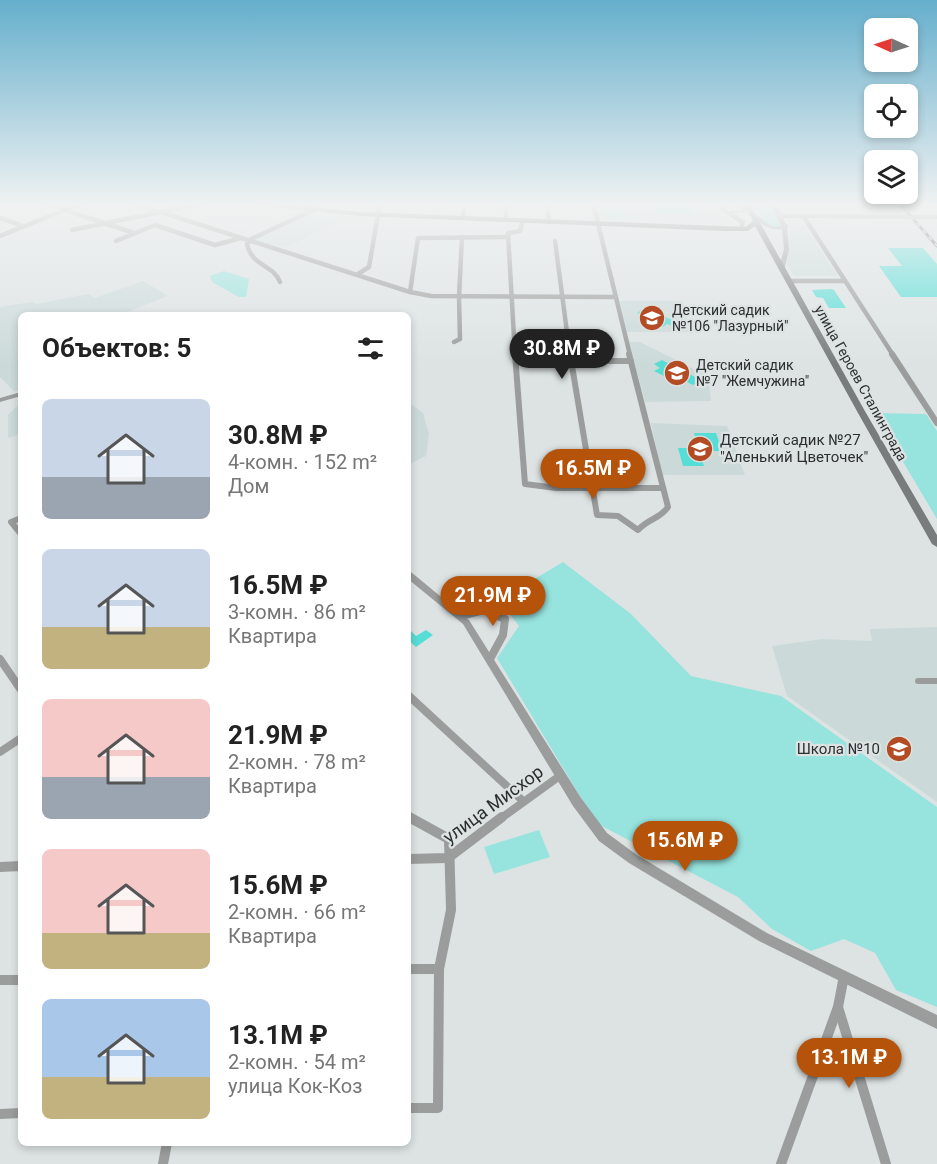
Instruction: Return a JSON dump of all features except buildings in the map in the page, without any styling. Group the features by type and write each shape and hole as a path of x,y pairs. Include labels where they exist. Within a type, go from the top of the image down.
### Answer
{"main road":[{"name":"улица Героев Сталинграда","path":"776,257 937,544"}],"street":[{"path":"251,257 260,266 280,278 280,282"},
{"path":"307,257 431,297 615,297"},
{"path":"358,274 368,269 370,257"},
{"path":"410,292 414,257"},
{"path":"454,342 460,339 461,257"},
{"path":"509,257 525,484 593,488 663,488"},
{"path":"558,257 571,362 597,515 618,516 638,530 648,519 656,519 667,510 606,257"},
{"path":"782,267 784,257"},
{"path":"829,257 937,423"},
{"path":"789,281 844,281"},
{"path":"516,361 631,361"},
{"path":"0,400 18,395"},
{"path":"18,519 11,522 18,530"},
{"path":"411,576 464,619 577,802 603,837 633,859 763,937 937,1022"},
{"path":"464,619 472,611 484,609 496,612 505,619 507,627 490,659"},
{"path":"0,660 18,686"},
{"path":"918,681 937,681"},
{"path":"411,698 523,801"},
{"path":"0,752 18,740"},
{"name":"улица Мисхор","path":"411,859 448,858 561,775"},
{"path":"411,819 418,826 432,829 449,839 451,910 439,969 438,1108 411,1108"},
{"path":"0,867 18,866"},
{"path":"411,969 439,969"},
{"path":"781,1164 838,1007 844,976"},
{"path":"0,980 18,980"},
{"path":"838,1007 886,1164"},
{"path":"0,1114 18,1113"},
{"path":"163,1164 166,1146"}],"shaded area":[{"path":"788,257 825,257 838,276 794,276 787,264"},
{"path":"224,271 249,279 246,297 239,297 212,282 210,276"},
{"path":"143,281 168,296 127,312 18,312 18,390 14,391 0,377 0,307 32,302 37,304 88,294 95,298"},
{"path":"620,301 680,301 692,332 627,332"},
{"path":"629,342 640,342 708,376 711,401 645,402"},
{"path":"411,404 423,413 429,434 426,456 411,464"},
{"path":"18,405 18,435 8,438 8,415"},
{"path":"874,413 926,414 937,431 937,519"},
{"path":"651,423 727,426 745,475 662,475"},
{"path":"563,562 631,614 691,676 781,696 937,807 937,1007 896,990 875,953 844,939 811,951 772,929 738,897 596,823 497,658 519,626 499,600"},
{"name":"Школа №10","path":"937,627 937,802 787,696 772,646 822,639 872,641 870,629"},
{"path":"539,830 550,857 494,874 484,847"}],"place":[{"name":"Детский садик №106 \"Лазурный\"","path":"652,318"},
{"name":"Детский садик №7 \"Жемчужина\"","path":"677,373"},
{"name":"Детский садик №27 \"Аленький Цветочек\"","path":"700,449"},
{"name":"Школа №10","path":"899,749"}]}
